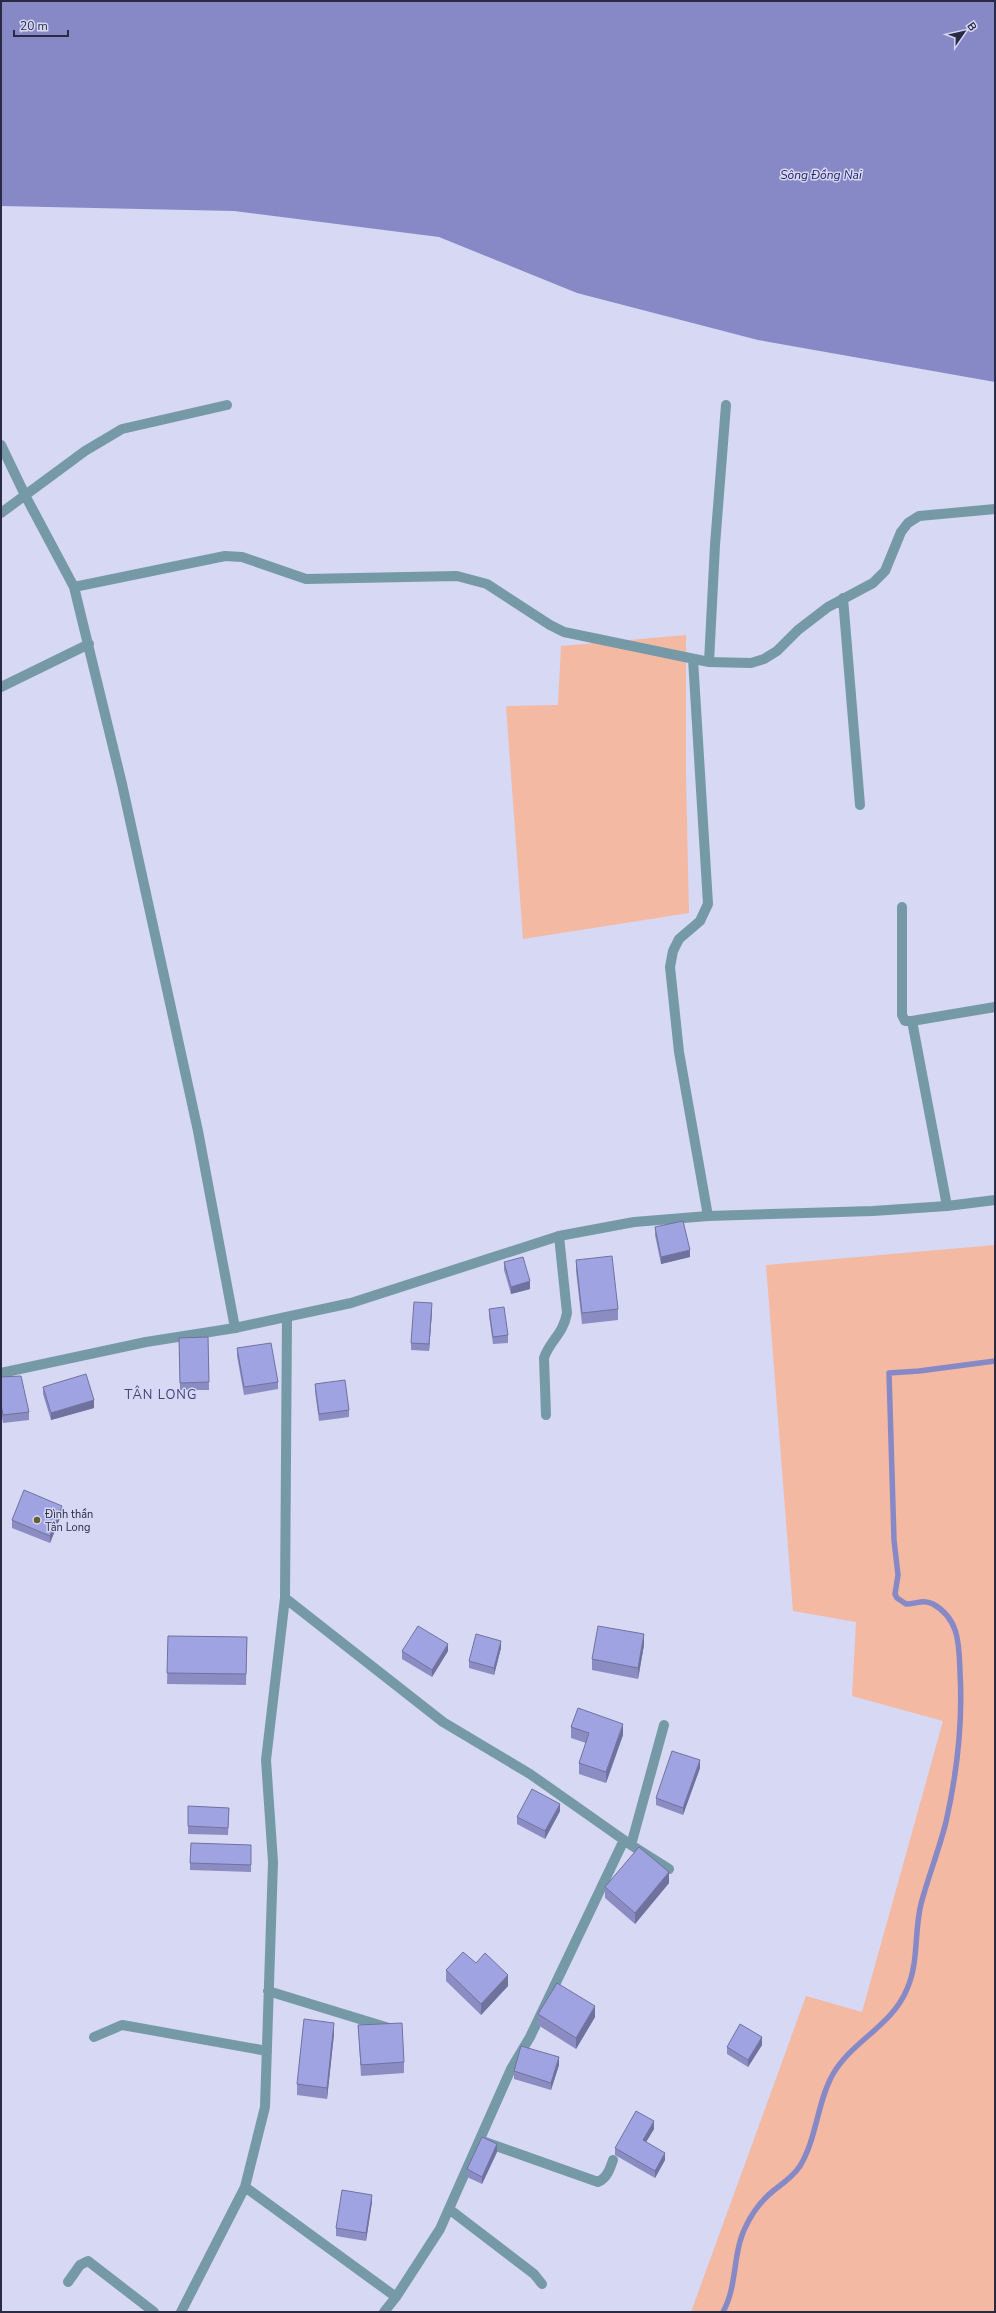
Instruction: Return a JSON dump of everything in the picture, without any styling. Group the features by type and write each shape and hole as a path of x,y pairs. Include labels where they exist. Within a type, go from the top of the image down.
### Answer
{"street":[{"path":"1,514 26,497 85,451 122,430 227,405"},
{"path":"709,662 715,545 726,405"},
{"path":"1,445 26,497 74,586 89,644 198,1131 235,1328"},
{"path":"74,586 226,556 249,559 306,579 457,576 487,584 550,625 564,632 709,662 751,663 764,659 777,651 798,630 843,598 873,583 885,571 902,532 908,523 919,516 995,509"},
{"path":"843,598 860,805"},
{"path":"1,687 89,644"},
{"path":"693,659 708,904 700,921 679,939 673,951 670,967 679,1052 708,1216"},
{"path":"902,907 902,1015 905,1021 995,1007"},
{"path":"912,1021 947,1206"},
{"path":"1,1373 146,1342 235,1328 351,1303 559,1236 634,1222 708,1216 873,1211 947,1206 995,1200"},
{"path":"546,1415 544,1358 547,1349 559,1336 565,1324 567,1312 559,1236"},
{"path":"181,2312 246,2187 265,2107 268,1991 274,1862 266,1760 285,1598 287,1317"},
{"path":"285,1598 443,1722 530,1774 627,1843 669,1869"},
{"path":"384,2312 396,2297 440,2229 511,2069 530,2037 627,1843 664,1725"},
{"path":"268,1991 389,2028"},
{"path":"94,2037 122,2025 267,2051"},
{"path":"479,2140 598,2182 603,2180 610,2171 613,2160"},
{"path":"246,2187 396,2297"},
{"path":"449,2209 534,2274 542,2284"},
{"path":"68,2282 80,2265 88,2261 154,2312"}],"shaded area":[{"path":"686,635 686,777 689,913 523,939 506,706 558,705 561,646"},
{"path":"995,1245 995,2312 691,2312 806,1996 862,2012 943,1721 852,1696 856,1622 793,1611 766,1265"}],"water":[{"name":"Sông Đồng Nai","path":"1,1 995,1 995,382 758,340 577,293 439,237 234,211 1,206"}],"building":[{"path":"683,1221 690,1250 661,1257 655,1227"},
{"path":"612,1256 618,1309 582,1313 576,1260"},
{"path":"523,1257 530,1281 511,1287 504,1262"},
{"path":"414,1302 432,1303 429,1344 411,1343"},
{"path":"504,1307 508,1335 493,1337 489,1309"},
{"path":"208,1337 209,1382 180,1383 179,1338"},
{"path":"271,1343 278,1382 244,1387 237,1348"},
{"path":"86,1374 94,1400 51,1413 43,1387"},
{"path":"21,1376 29,1412 3,1415 1,1404 1,1377"},
{"path":"345,1380 349,1410 319,1414 315,1384"},
{"name":"Đình thần Tân Long","path":"24,1490 62,1506 50,1536 12,1520"},
{"path":"418,1626 448,1644 432,1670 402,1651"},
{"path":"598,1626 644,1634 638,1668 592,1659"},
{"path":"476,1634 501,1641 494,1668 469,1661"},
{"path":"168,1636 247,1637 246,1674 167,1673"},
{"path":"578,1708 623,1724 606,1772 579,1763 589,1733 571,1727"},
{"path":"672,1751 700,1760 683,1808 656,1798"},
{"path":"532,1789 560,1804 545,1831 517,1817"},
{"path":"188,1806 229,1808 228,1828 188,1826"},
{"path":"191,1843 251,1845 251,1865 190,1863"},
{"path":"639,1847 669,1872 635,1913 605,1887"},
{"path":"463,1952 476,1963 485,1953 508,1975 481,2004 446,1970"},
{"path":"557,1983 595,2006 576,2038 538,2014"},
{"path":"304,2019 334,2023 327,2088 297,2084"},
{"path":"402,2023 404,2062 361,2065 358,2025"},
{"path":"740,2024 762,2037 748,2060 727,2047"},
{"path":"521,2046 559,2057 551,2083 514,2071"},
{"path":"636,2111 654,2121 643,2140 665,2153 655,2171 615,2148"},
{"path":"482,2137 497,2144 482,2177 467,2169"},
{"path":"342,2190 372,2195 366,2233 336,2228"}],"waterway":[{"path":"723,2312 728,2302 739,2247 748,2221 765,2198 791,2177 800,2166 810,2144 823,2096 833,2074 841,2062 892,2013 907,1989 911,1979 915,1958 921,1904 946,1822 953,1785 961,1710 959,1653 956,1634 948,1617 942,1610 933,1604 923,1602 906,1604 897,1598 895,1594 898,1575 894,1540 889,1373 919,1371 995,1361"}],"place":[{"name":"Đình thần Tân Long","path":"37,1520"}],"district":[{"name":"TÂN LONG","path":"161,1394"}]}
